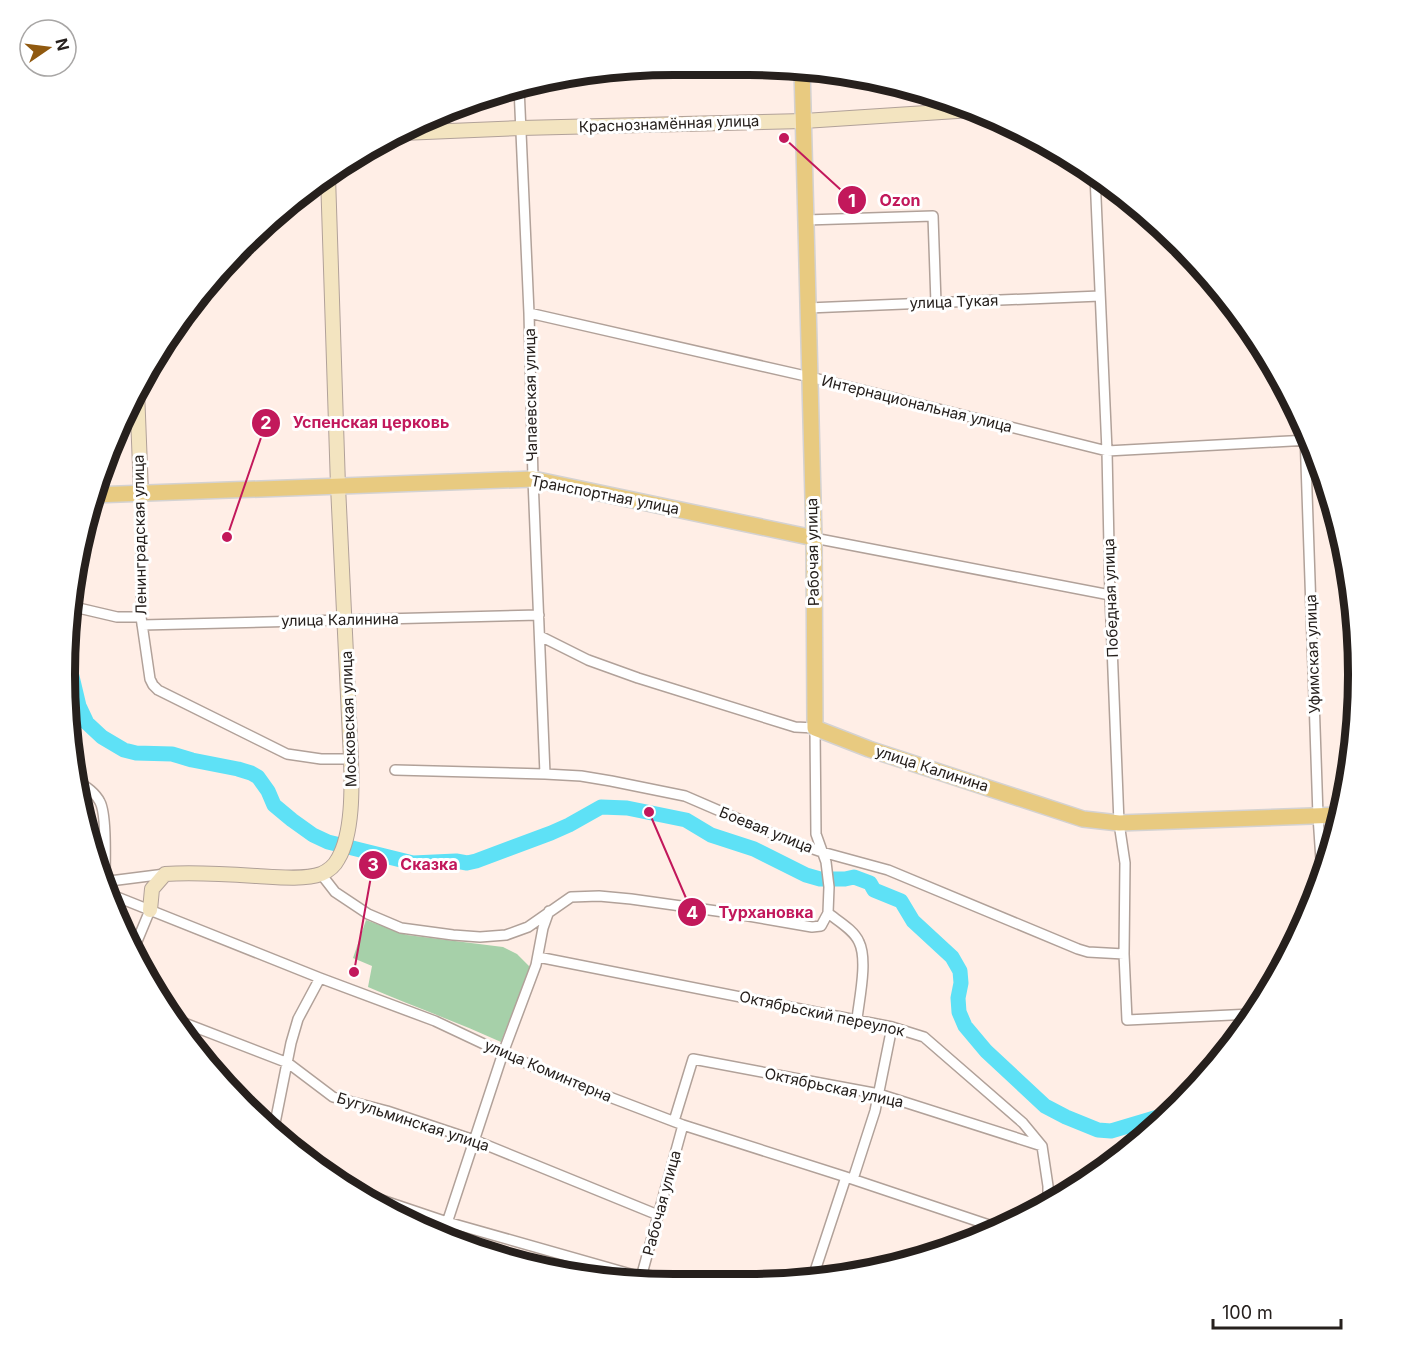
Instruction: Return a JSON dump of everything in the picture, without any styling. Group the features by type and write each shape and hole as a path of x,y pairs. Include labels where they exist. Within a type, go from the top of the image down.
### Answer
{"main road":[{"name":"Рабочая улица","path":"802,77 814,538 815,728"},
{"name":"Транспортная улица","path":"103,495 533,479 814,538"},
{"name":"улица Калинина","path":"815,728 869,749 1083,819 1119,823 1331,815"}],"street":[{"name":"Чапаевская улица","path":"519,95 545,774"},
{"name":"Краснознамённая улица","path":"419,132 804,121 952,111"},
{"name":"Московская улица","path":"321,874 334,865 342,851 348,831 352,794 338,486 328,185"},
{"name":"Победная улица","path":"1095,186 1119,823 1125,863 1124,954 1127,1020 1242,1014"},
{"path":"806,220 933,216 936,303"},
{"name":"улица Тукая","path":"808,308 1100,296"},
{"name":"Интернациональная улица","path":"529,313 810,377 1107,451 1299,439"},
{"name":"Ленинградская улица","path":"138,408 141,493 141,621 150,679 153,685 158,690 287,754 321,759 351,759"},
{"name":"Уфимская улица","path":"1308,460 1321,853"},
{"name":"Транспортная улица","path":"814,538 1110,595"},
{"name":"улица Калинина","path":"79,608 141,621 344,620 538,615"},
{"name":"улица Калинина","path":"540,636 588,660 638,678 795,727 815,728"},
{"name":"Рабочая улица","path":"815,728 816,834 826,862 829,887 828,913"},
{"name":"Боевая улица","path":"394,770 581,776 685,796 787,840 888,870 1078,949 1124,954"},
{"path":"86,787 101,803 104,815 104,858"},
{"path":"112,881 191,872 284,878 321,874 336,892 368,914 401,928 480,937 506,935 528,927 571,897 599,896 632,899 812,927 821,926 828,913 850,930 859,942 862,972 856,1019"},
{"path":"137,941 150,910 152,889 165,874"},
{"name":"улица Коминтерна","path":"118,897 320,978 435,1021 565,1080 679,1123 987,1224"},
{"path":"445,1228 503,1053 536,965 543,928 549,912"},
{"name":"Октябрьский переулок","path":"538,957 892,1026 924,1037 1023,1122 1042,1146 1048,1194"},
{"path":"275,1122 298,1019 320,978"},
{"name":"Бугульминская улица","path":"188,1025 288,1064 333,1097 387,1111 474,1140 658,1215"},
{"path":"816,1270 875,1111 892,1026"},
{"name":"Рабочая улица","path":"643,1273 693,1059"},
{"name":"Октябрьская улица","path":"693,1059 879,1094 1042,1146"},
{"path":"394,1204 613,1271"}],"green space":[{"path":"366,920 407,935 503,947 517,954 530,967 501,1042 368,987 372,966 353,958"}],"waterway":[{"path":"75,691 87,723 102,737 124,750 136,753 172,754 251,773 258,777 274,805 313,835 328,842 413,863 476,861 551,833 601,807 627,808 686,820 711,835 754,849 806,875 820,879 854,877 870,883 874,890 901,901 913,921 952,957 960,971 959,1012 965,1026 986,1051 1045,1106 1098,1130 1111,1131 1150,1119"}],"place":[{"name":"Ozon","path":"784,138"},
{"name":"Успенская церковь","path":"227,537"},
{"name":"Турхановка","path":"649,812"},
{"name":"Сказка","path":"354,972"}]}
